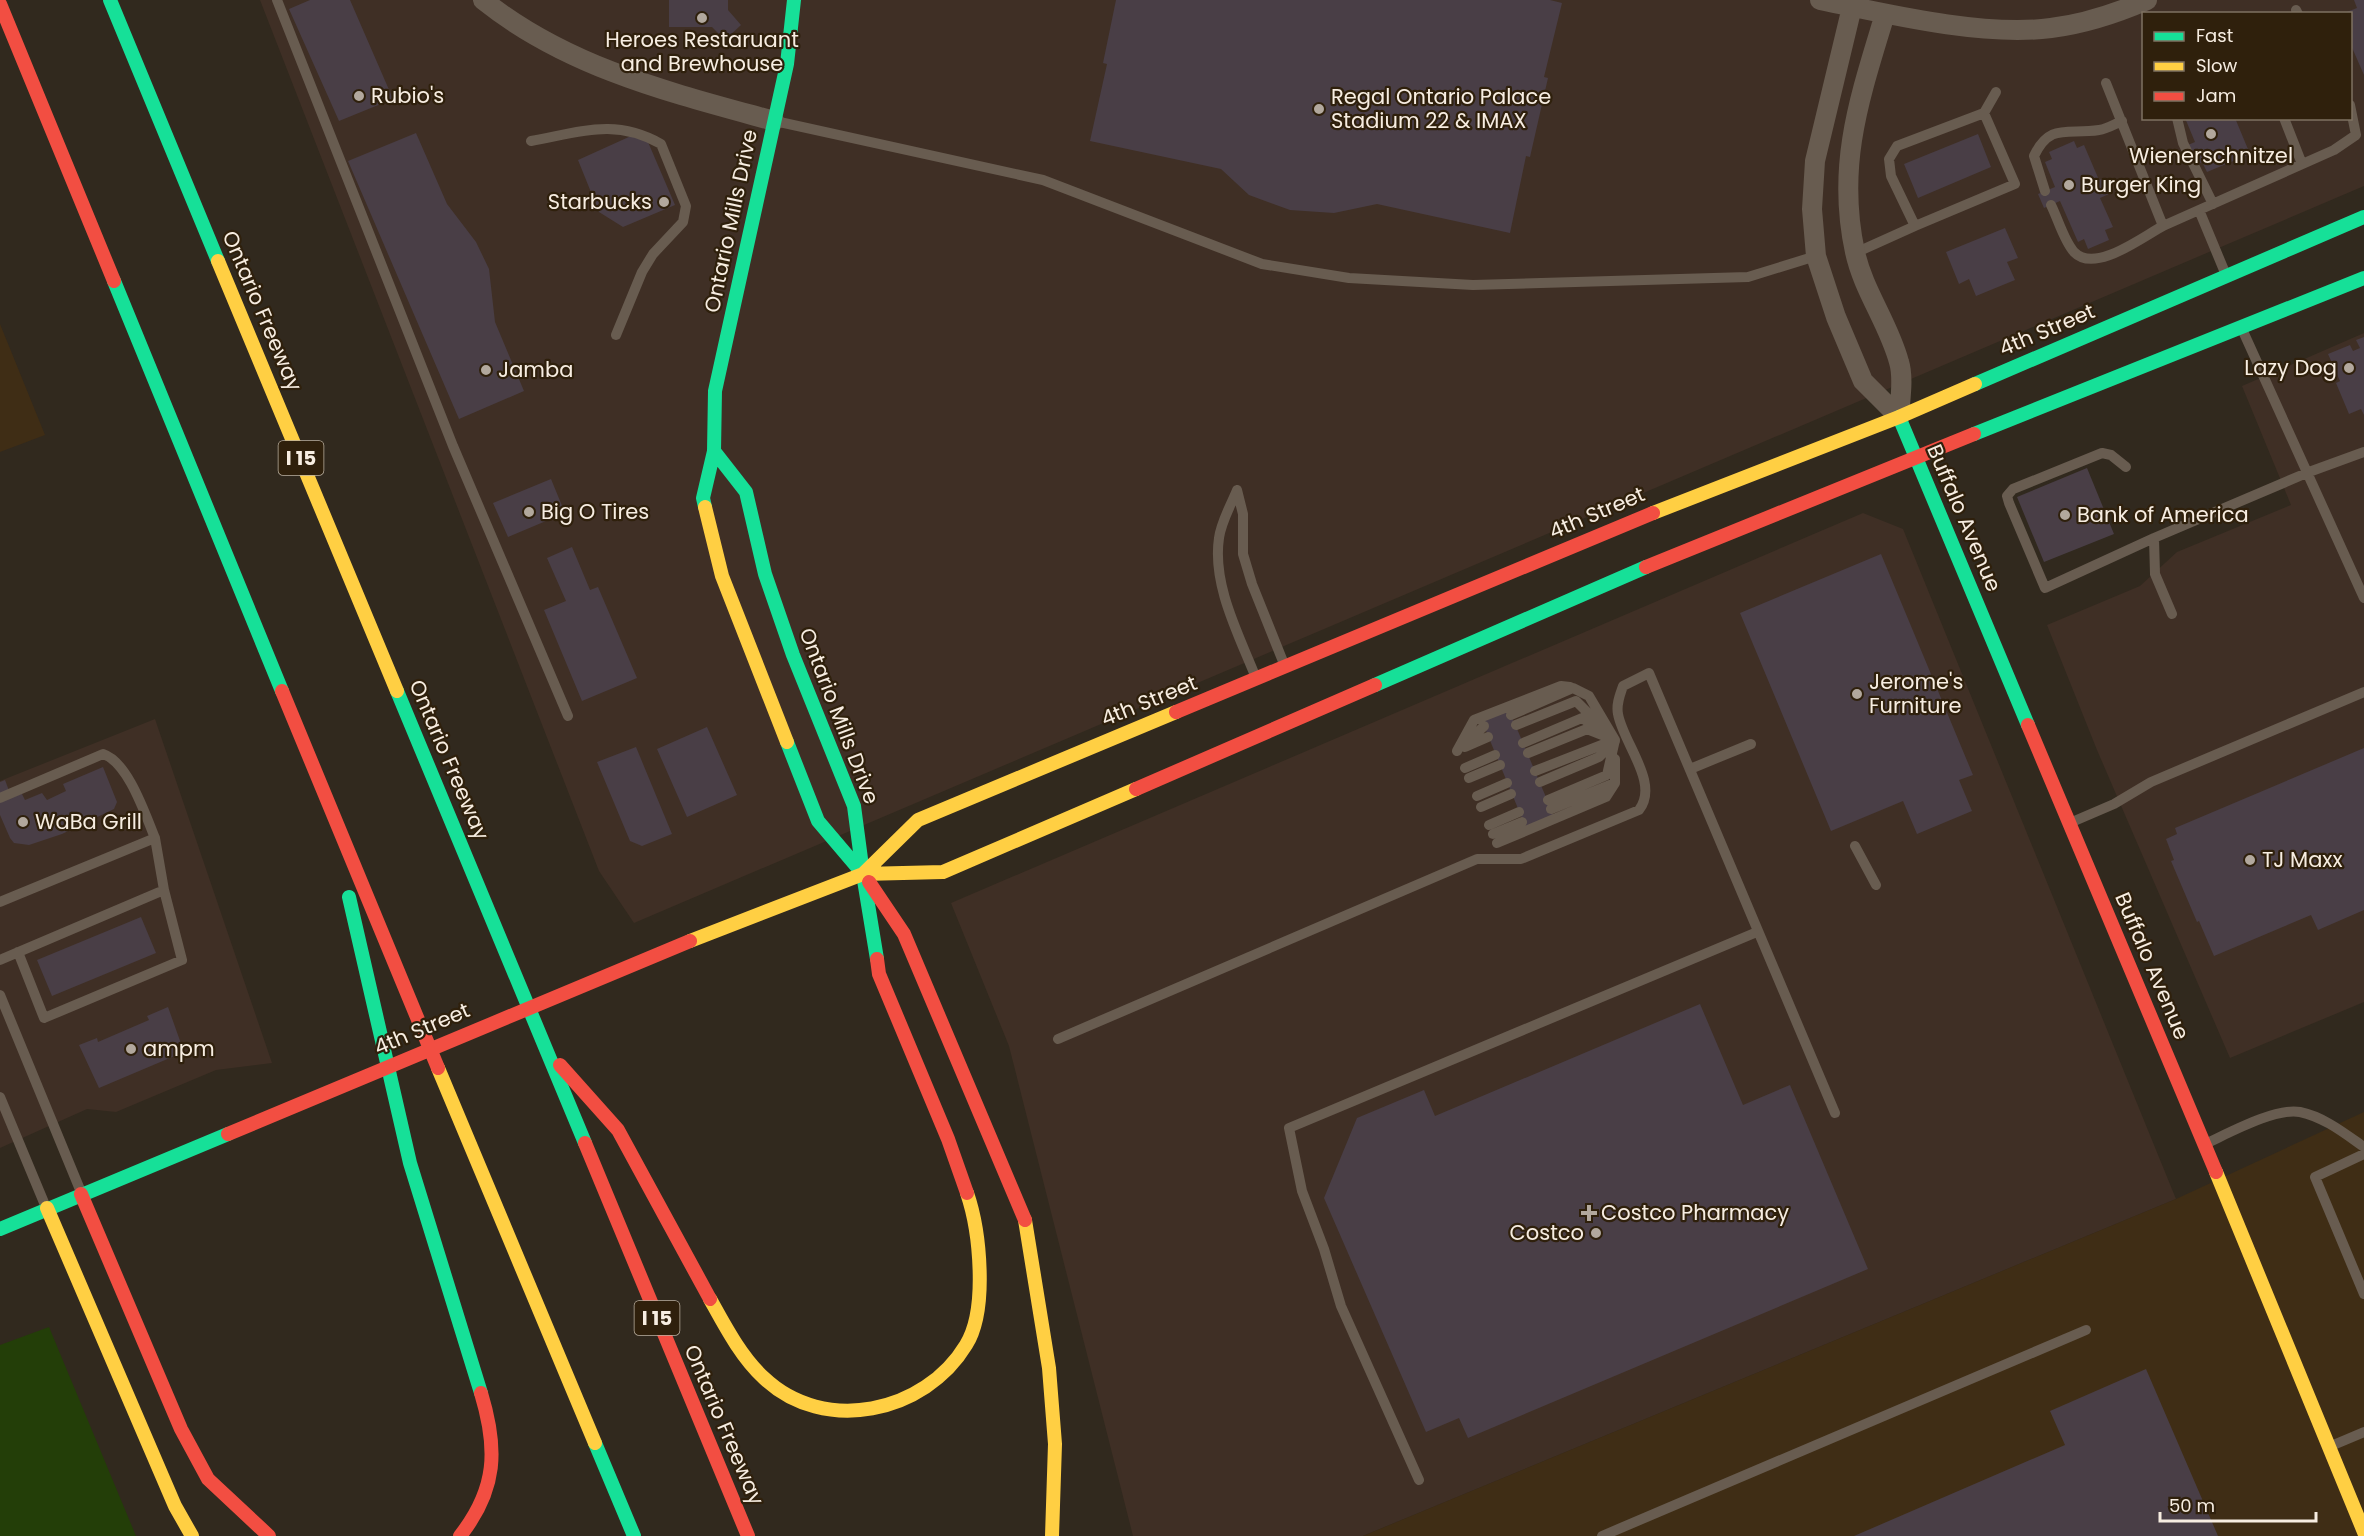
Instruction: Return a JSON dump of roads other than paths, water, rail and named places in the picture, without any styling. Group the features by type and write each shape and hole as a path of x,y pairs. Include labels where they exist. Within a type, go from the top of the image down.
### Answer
{"main road":[{"name":"Ontario Mills Drive","path":"794,0 787,64 715,391 714,451 703,498 722,576 818,821 863,874"},
{"name":"Ontario Freeway","path":"113,3 748,1536"},
{"path":"0,4 392,959 634,1536"},
{"name":"4th Street","path":"863,874 918,820 1675,504 1899,417 2364,216"},
{"name":"4th Street","path":"0,1229 684,943 863,874 943,873 1613,581 1916,456 2242,329 2364,278"},
{"name":"Buffalo Avenue","path":"1899,417 2364,1532"},
{"name":"Ontario Mills Drive","path":"714,451 746,492 765,574 793,655 854,806 863,874"},
{"path":"327,800 410,1163 491,1425 492,1468 485,1501 460,1536"},
{"path":"545,1048 618,1130 722,1321 742,1352 764,1379 796,1399 831,1410 861,1411 891,1406 930,1385 950,1366 967,1344 978,1306 979,1264 969,1200 879,974 863,874"},
{"path":"863,874 904,934 1025,1219 1049,1368 1055,1444 1052,1536"},
{"path":"81,1194 181,1429 208,1479 269,1536"},
{"path":"47,1208 175,1506 192,1536"}],"street":[{"path":"483,0 567,54 645,86 774,121"},
{"path":"1820,0 1885,14 2003,30 2050,28 2079,23 2147,0"},
{"path":"1852,7 1815,161 1812,209 1816,256 1836,317 1863,381 1899,417"},
{"path":"1885,14 1854,117 1848,158 1849,209 1855,253 1900,363 1899,417"}],"lane":[{"path":"277,0 453,446 568,716"},
{"path":"2106,83 2163,226"},
{"path":"1915,226 1891,176 1889,159 1897,146 1984,113 1995,92"},
{"path":"1855,253 2015,184 1984,113"},
{"path":"2052,205 2072,250 2082,258 2097,260 2163,226 2334,150 2356,135 2352,115"},
{"path":"2177,120 2183,143 2212,204"},
{"path":"2285,120 2302,164"},
{"path":"774,121 1043,180 1262,264 1349,278 1473,285 1748,277 1816,256"},
{"path":"2045,191 2034,156 2041,141 2051,134 2100,130 2122,121"},
{"path":"531,141 611,128 631,130 661,144 686,206 683,222 653,254 642,272 616,335"},
{"path":"2199,210 2226,275"},
{"path":"2242,329 2309,472 2364,598"},
{"path":"2126,467 2111,455 2094,455 2013,489 2007,496 2045,588 2154,538 2309,472 2364,452"},
{"path":"1257,680 1225,598 1219,568 1219,537 1237,490 1243,514 1243,554 1252,585 1286,668"},
{"path":"2154,538 2155,574 2172,614"},
{"path":"1521,817 1493,834 1606,797 1615,783 1621,738 1617,713 1623,686 1650,673 1835,1113"},
{"path":"1058,1039 1478,860 1521,859 1640,810 1646,801 1647,787 1621,738 1589,696 1573,688 1561,686 1474,720 1457,751 1486,732"},
{"path":"1573,688 1514,720 1576,701 1621,738"},
{"path":"2070,823 2114,804 2151,782 2364,692"},
{"path":"1525,748 1587,729 1621,738"},
{"path":"1538,777 1599,757 1621,738"},
{"path":"1615,783 1550,805 1607,775 1621,738"},
{"path":"1690,769 1751,744"},
{"path":"0,798 104,754 112,757 131,780 155,838 164,890 182,960 44,1018 18,952"},
{"path":"1467,773 1497,760"},
{"path":"1479,801 1509,789"},
{"path":"1,898 155,838"},
{"path":"1855,846 1876,885"},
{"path":"0,960 164,890"},
{"path":"1419,1480 1341,1306 1324,1249 1302,1191 1289,1128 1757,932"},
{"path":"0,995 81,1194"},
{"path":"0,1097 47,1208"},
{"path":"2204,1144 2271,1116 2298,1111 2332,1124 2364,1147"},
{"path":"2364,1154 2315,1177 2364,1294"},
{"path":"1602,1536 2086,1330"},
{"path":"2329,1447 2364,1432"}],"place":[{"name":"Heroes Restaruant and Brewhouse","path":"702,18"},
{"name":"Rubio's","path":"359,96"},
{"name":"Regal Ontario Palace Stadium 22 & IMAX","path":"1319,109"},
{"name":"Wienerschnitzel","path":"2211,134"},
{"name":"Burger King","path":"2069,185"},
{"name":"Starbucks","path":"664,202"},
{"name":"Lazy Dog","path":"2349,368"},
{"name":"Jamba","path":"486,370"},
{"name":"Big O Tires","path":"529,512"},
{"name":"Bank of America","path":"2065,515"},
{"name":"Jerome's Furniture","path":"1857,694"},
{"name":"WaBa Grill","path":"23,822"},
{"name":"TJ Maxx","path":"2250,860"},
{"name":"ampm","path":"131,1049"},
{"name":"Costco Pharmacy","path":"1589,1213"},
{"name":"Costco","path":"1596,1233"}]}
